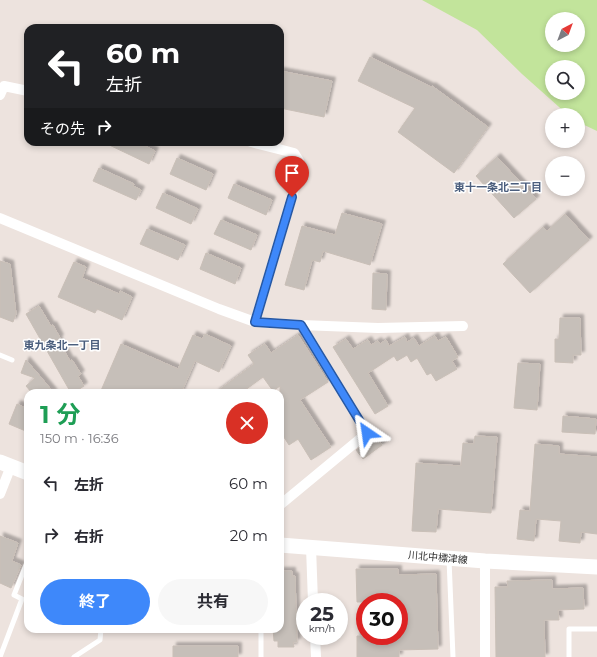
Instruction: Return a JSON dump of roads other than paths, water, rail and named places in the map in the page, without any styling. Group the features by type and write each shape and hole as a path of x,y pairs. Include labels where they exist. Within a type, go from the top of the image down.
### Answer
{"main road":[{"path":"5,464 24,471"},
{"name":"川北中標津線","path":"284,545 485,561 597,567"}],"street":[{"path":"0,95 4,86 24,90"},
{"path":"255,322 296,183 299,161 294,153 267,146"},
{"path":"0,218 219,309 255,322 378,328 463,326"},
{"path":"284,502 367,433 301,325"},
{"path":"0,494 5,464"},
{"path":"311,547 314,593"},
{"path":"485,561 485,657"},
{"path":"315,645 316,657"}],"lane":[{"path":"0,355 12,360"},
{"path":"449,558 453,657"},
{"path":"0,657 22,599 14,595 24,570"},
{"path":"569,657 569,629 597,629"},
{"path":"74,657 100,640 101,633"},
{"path":"261,633 261,657"}],"district":[{"name":"東十一条北二丁目","path":"498,187"},
{"name":"東九条北一丁目","path":"62,345"}]}
